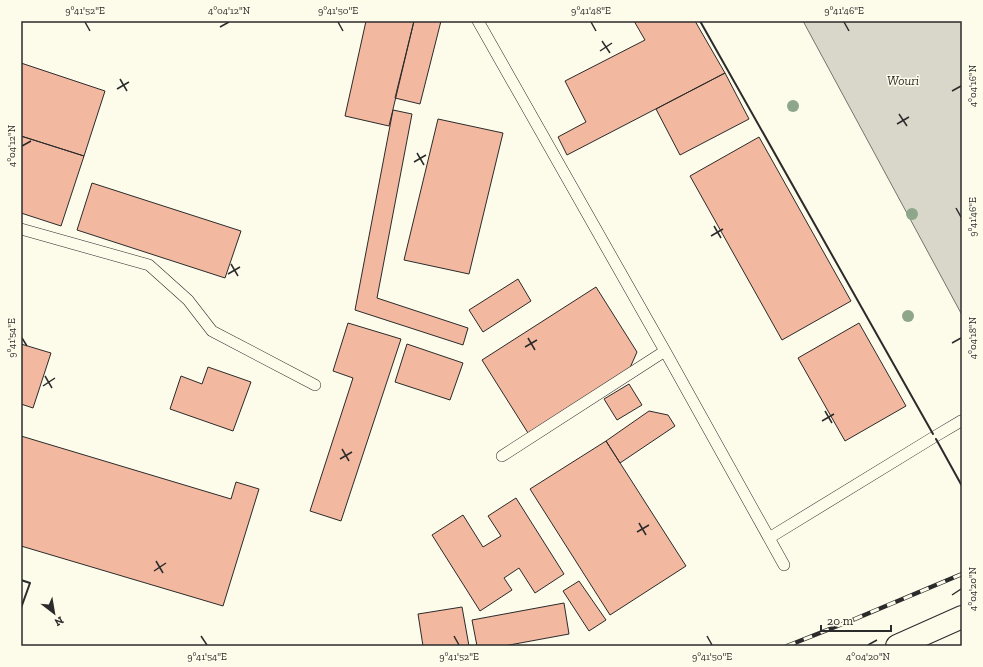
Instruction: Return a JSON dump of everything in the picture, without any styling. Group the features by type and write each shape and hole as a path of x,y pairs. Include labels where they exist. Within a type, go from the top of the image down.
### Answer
{"highway":[{"path":"897,646 962,617"}],"lane":[{"path":"478,21 784,565"},
{"path":"21,229 149,265 188,300 212,331 315,385"},
{"path":"502,456 665,351"},
{"path":"769,538 934,437 961,421 962,422"}],"water":[{"name":"Wouri","path":"803,21 962,21 962,315"}],"building":[{"path":"366,21 414,21 389,126 345,116"},
{"path":"414,21 441,21 420,104 395,98"},
{"path":"634,21 695,21 725,73 567,155 558,137 586,122 565,81 645,40"},
{"path":"21,63 105,91 84,156 21,136"},
{"path":"725,73 749,119 680,155 656,109"},
{"path":"393,110 412,114 377,298 468,328 463,345 355,310"},
{"path":"438,119 503,133 469,274 404,260"},
{"path":"21,136 84,156 61,226 21,213"},
{"path":"759,137 851,301 782,340 690,176"},
{"path":"92,183 241,231 225,278 77,230"},
{"path":"518,279 531,301 483,332 469,310"},
{"path":"596,287 637,352 629,370 528,433 482,360"},
{"path":"348,323 401,339 341,521 310,511 353,378 333,371"},
{"path":"859,323 906,406 845,441 798,358"},
{"path":"21,344 51,353 33,408 21,404"},
{"path":"407,344 463,363 450,400 395,382"},
{"path":"208,367 251,382 233,431 170,409 181,376 202,384"},
{"path":"629,384 642,405 617,420 604,399"},
{"path":"649,411 668,415 675,426 620,463 606,441"},
{"path":"21,436 231,499 236,482 259,489 223,606 21,546"},
{"path":"606,441 686,566 610,615 530,489"},
{"path":"516,498 564,574 535,593 519,568 504,578 512,590 480,611 432,535 463,515 483,547 501,536 488,516"},
{"path":"579,581 606,620 589,631 563,591"},
{"path":"564,603 569,634 504,646 477,646 472,620"},
{"path":"462,607 469,646 423,646 418,614"}],"railway":[{"path":"787,646 962,574"}],"wall":[{"path":"700,21 933,434"},
{"path":"936,439 962,486"},
{"path":"21,580 30,583 21,608"}]}
